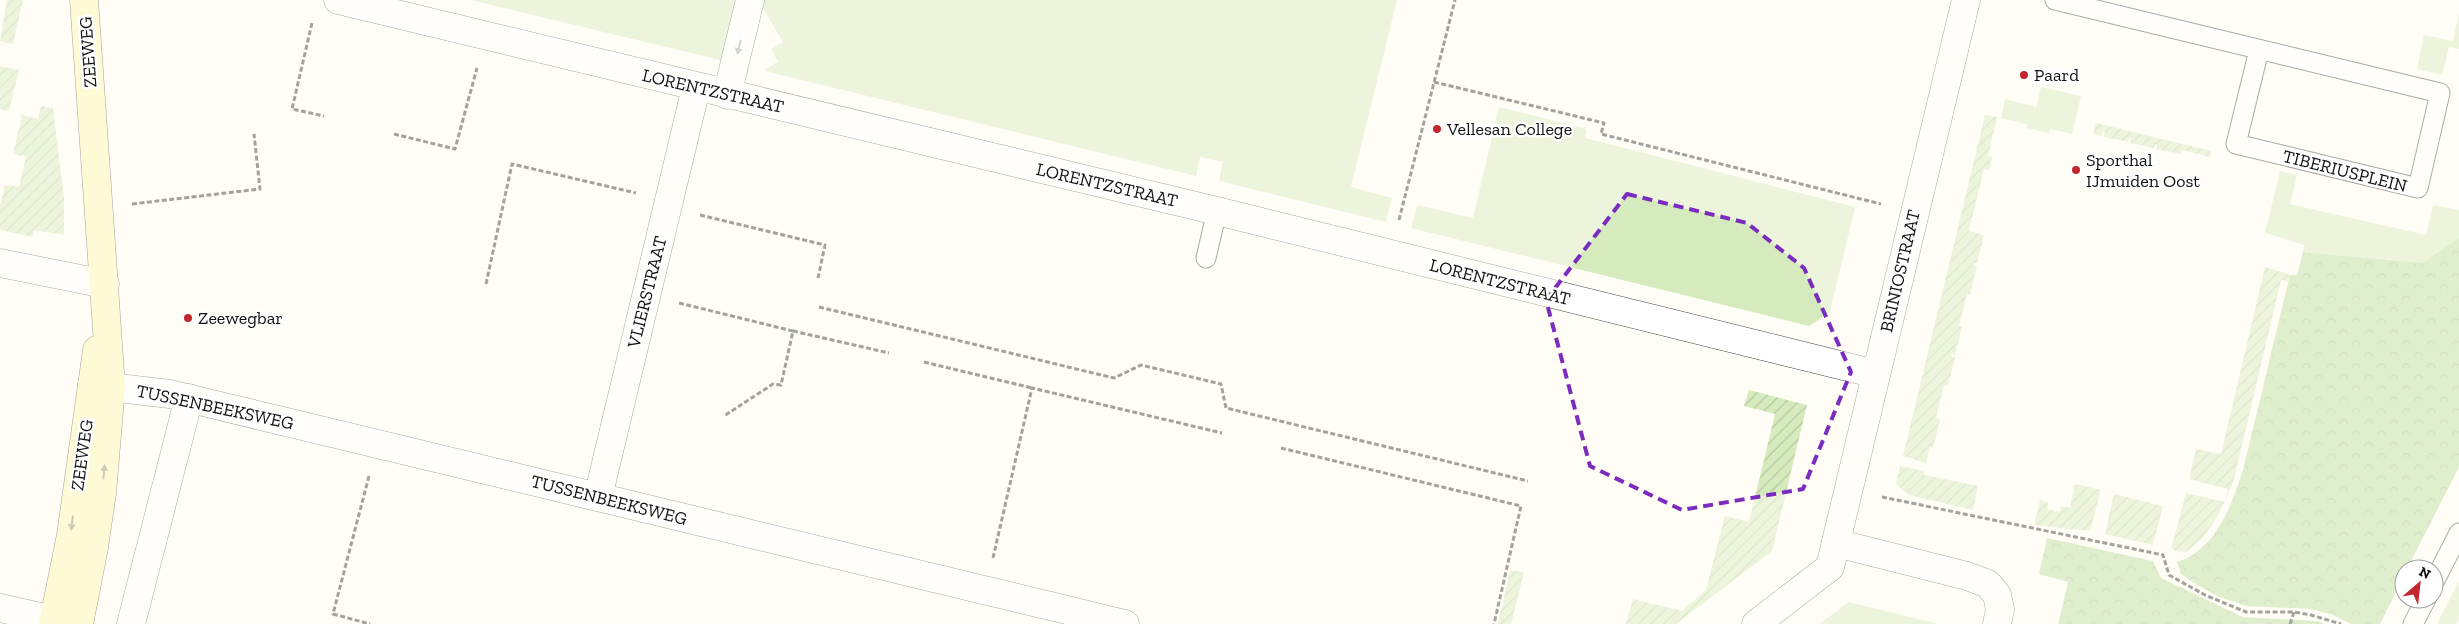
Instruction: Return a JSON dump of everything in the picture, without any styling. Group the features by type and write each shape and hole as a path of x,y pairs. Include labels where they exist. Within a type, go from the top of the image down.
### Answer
{"street":[{"name":"ZEEWEG","path":"64,623 94,547 102,493 101,386 105,284 84,0"},
{"name":"LORENTZSTRAAT","path":"338,0 696,88 1217,211 1876,374"},
{"path":"727,94 750,0"},
{"name":"BRINIOSTRAAT","path":"1756,624 1830,567 1966,0"},
{"name":"VLIERSTRAAT","path":"598,497 696,88"},
{"path":"0,263 105,284"},
{"name":"TUSSENBEEKSWEG","path":"101,386 189,398 986,590 1092,620 1125,624"},
{"path":"131,624 189,398"},
{"path":"1836,543 1967,576 1988,584 1997,595 2000,609 1997,624"},
{"path":"0,608 64,623"}],"lane":[{"name":"TIBERIUSPLEIN","path":"2054,0 2082,3 2259,50 2440,93 2418,188 2236,144 2259,50"},
{"path":"1206,258 1217,211"},
{"path":"2444,562 2459,533"},
{"path":"2413,624 2421,609"}],"path":[{"path":"1390,254 1455,0"},
{"path":"313,18 292,109 324,116"},
{"path":"394,134 456,149 485,36"},
{"path":"1434,82 1604,124 1601,134 1914,211"},
{"path":"99,207 260,189 254,134"},
{"path":"486,284 512,164 825,245 818,278"},
{"path":"646,295 889,353"},
{"path":"819,307 1114,378 1142,365 1221,384 1226,408 1528,481"},
{"path":"724,416 774,384 781,385 793,331"},
{"path":"924,362 1222,433"},
{"path":"986,590 1032,388"},
{"path":"370,624 334,614 377,444"},
{"path":"1281,448 1521,506 1494,624"},
{"path":"1846,497 1884,497 2163,556 2169,575 2232,608 2246,612 2311,614 2340,624"},
{"path":"2290,624 2294,612"}],"highlighted area":[{"path":"1627,194 1747,223 1804,268 1851,372 1803,489 1682,510 1590,466 1546,300"}],"green space":[{"path":"7,0 23,0 13,44 0,41"},
{"path":"471,0 740,0 724,61"},
{"path":"762,0 1397,0 1351,187 1392,198 1386,222 1219,181 1223,162 1200,157 1196,176 765,71 778,62 771,49 783,42 761,5"},
{"path":"2459,13 2459,49 2449,47 2442,75 2417,69 2424,35 2453,41"},
{"path":"0,66 19,70 9,111 0,109"},
{"path":"2041,87 2081,96 2072,134 2050,129 2049,133 2027,128 2027,124 2001,118 2005,99 2036,107"},
{"path":"41,106 53,108 64,198 64,235 34,230 33,237 0,230 0,206 5,185 19,187 26,157 13,154 22,115 38,119"},
{"path":"1499,107 1587,129 1585,138 1855,207 1830,312 1809,326 1411,228 1417,205 1473,218"},
{"path":"1985,115 1997,117 1988,156 1992,157 1989,170 1984,169 1969,231 1984,235 1977,263 1973,265 1977,266 1970,294 1967,294 1959,326 1962,327 1955,355 1952,354 1951,356 1955,358 1948,386 1944,385 1936,418 1940,420 1933,448 1930,447 1926,463 1903,456"},
{"path":"2096,123 2211,151 2210,157 2182,150 2181,154 2156,149 2157,145 2155,144 2154,148 2130,143 2131,138 2129,138 2128,142 2104,137 2105,132 2103,131 2101,136 2093,134"},
{"path":"2280,171 2297,175 2290,204 2426,235 2433,205 2459,210 2459,238 2422,263 2303,252 2304,245 2265,233"},
{"path":"2459,238 2459,467 2412,559 2394,559 2394,596 2380,624 2351,624 2333,615 2311,609 2246,606 2217,596 2181,574 2177,562 2191,556 2212,537 2233,498 2243,470 2290,275 2297,275 2303,252 2422,263"},
{"path":"2265,267 2290,275 2288,281 2281,280 2234,479 2225,501 2228,489 2189,479 2196,449 2221,454"},
{"path":"1749,390 1807,405 1772,551 1676,624 1626,624 1633,599 1682,611 1706,590 1725,516 1749,522 1775,414 1744,406"},
{"path":"1900,466 1924,471 1924,475 1978,486 1973,510 1909,495 1896,484"},
{"path":"2075,484 2101,490 2090,531 2034,525 2040,500 2049,503 2047,509 2060,512 2061,506 2070,508"},
{"path":"2186,493 2225,502 2216,519 2195,545 2185,552 2171,549"},
{"path":"2114,494 2163,506 2153,545 2105,534"},
{"path":"2047,538 2153,561 2161,578 2243,617 2317,621 2324,624 2058,624 2068,582 2039,574"},
{"path":"1510,570 1524,572 1511,624 1498,624"},
{"path":"2459,581 2459,619 2456,624 2437,624"},
{"path":"1849,602 1939,624 1819,624"}],"place":[{"name":"Paard","path":"2024,75"},
{"name":"Vellesan College","path":"1437,129"},
{"name":"Sporthal IJmuiden Oost","path":"2076,170"},
{"name":"Zeewegbar","path":"188,318"}]}
